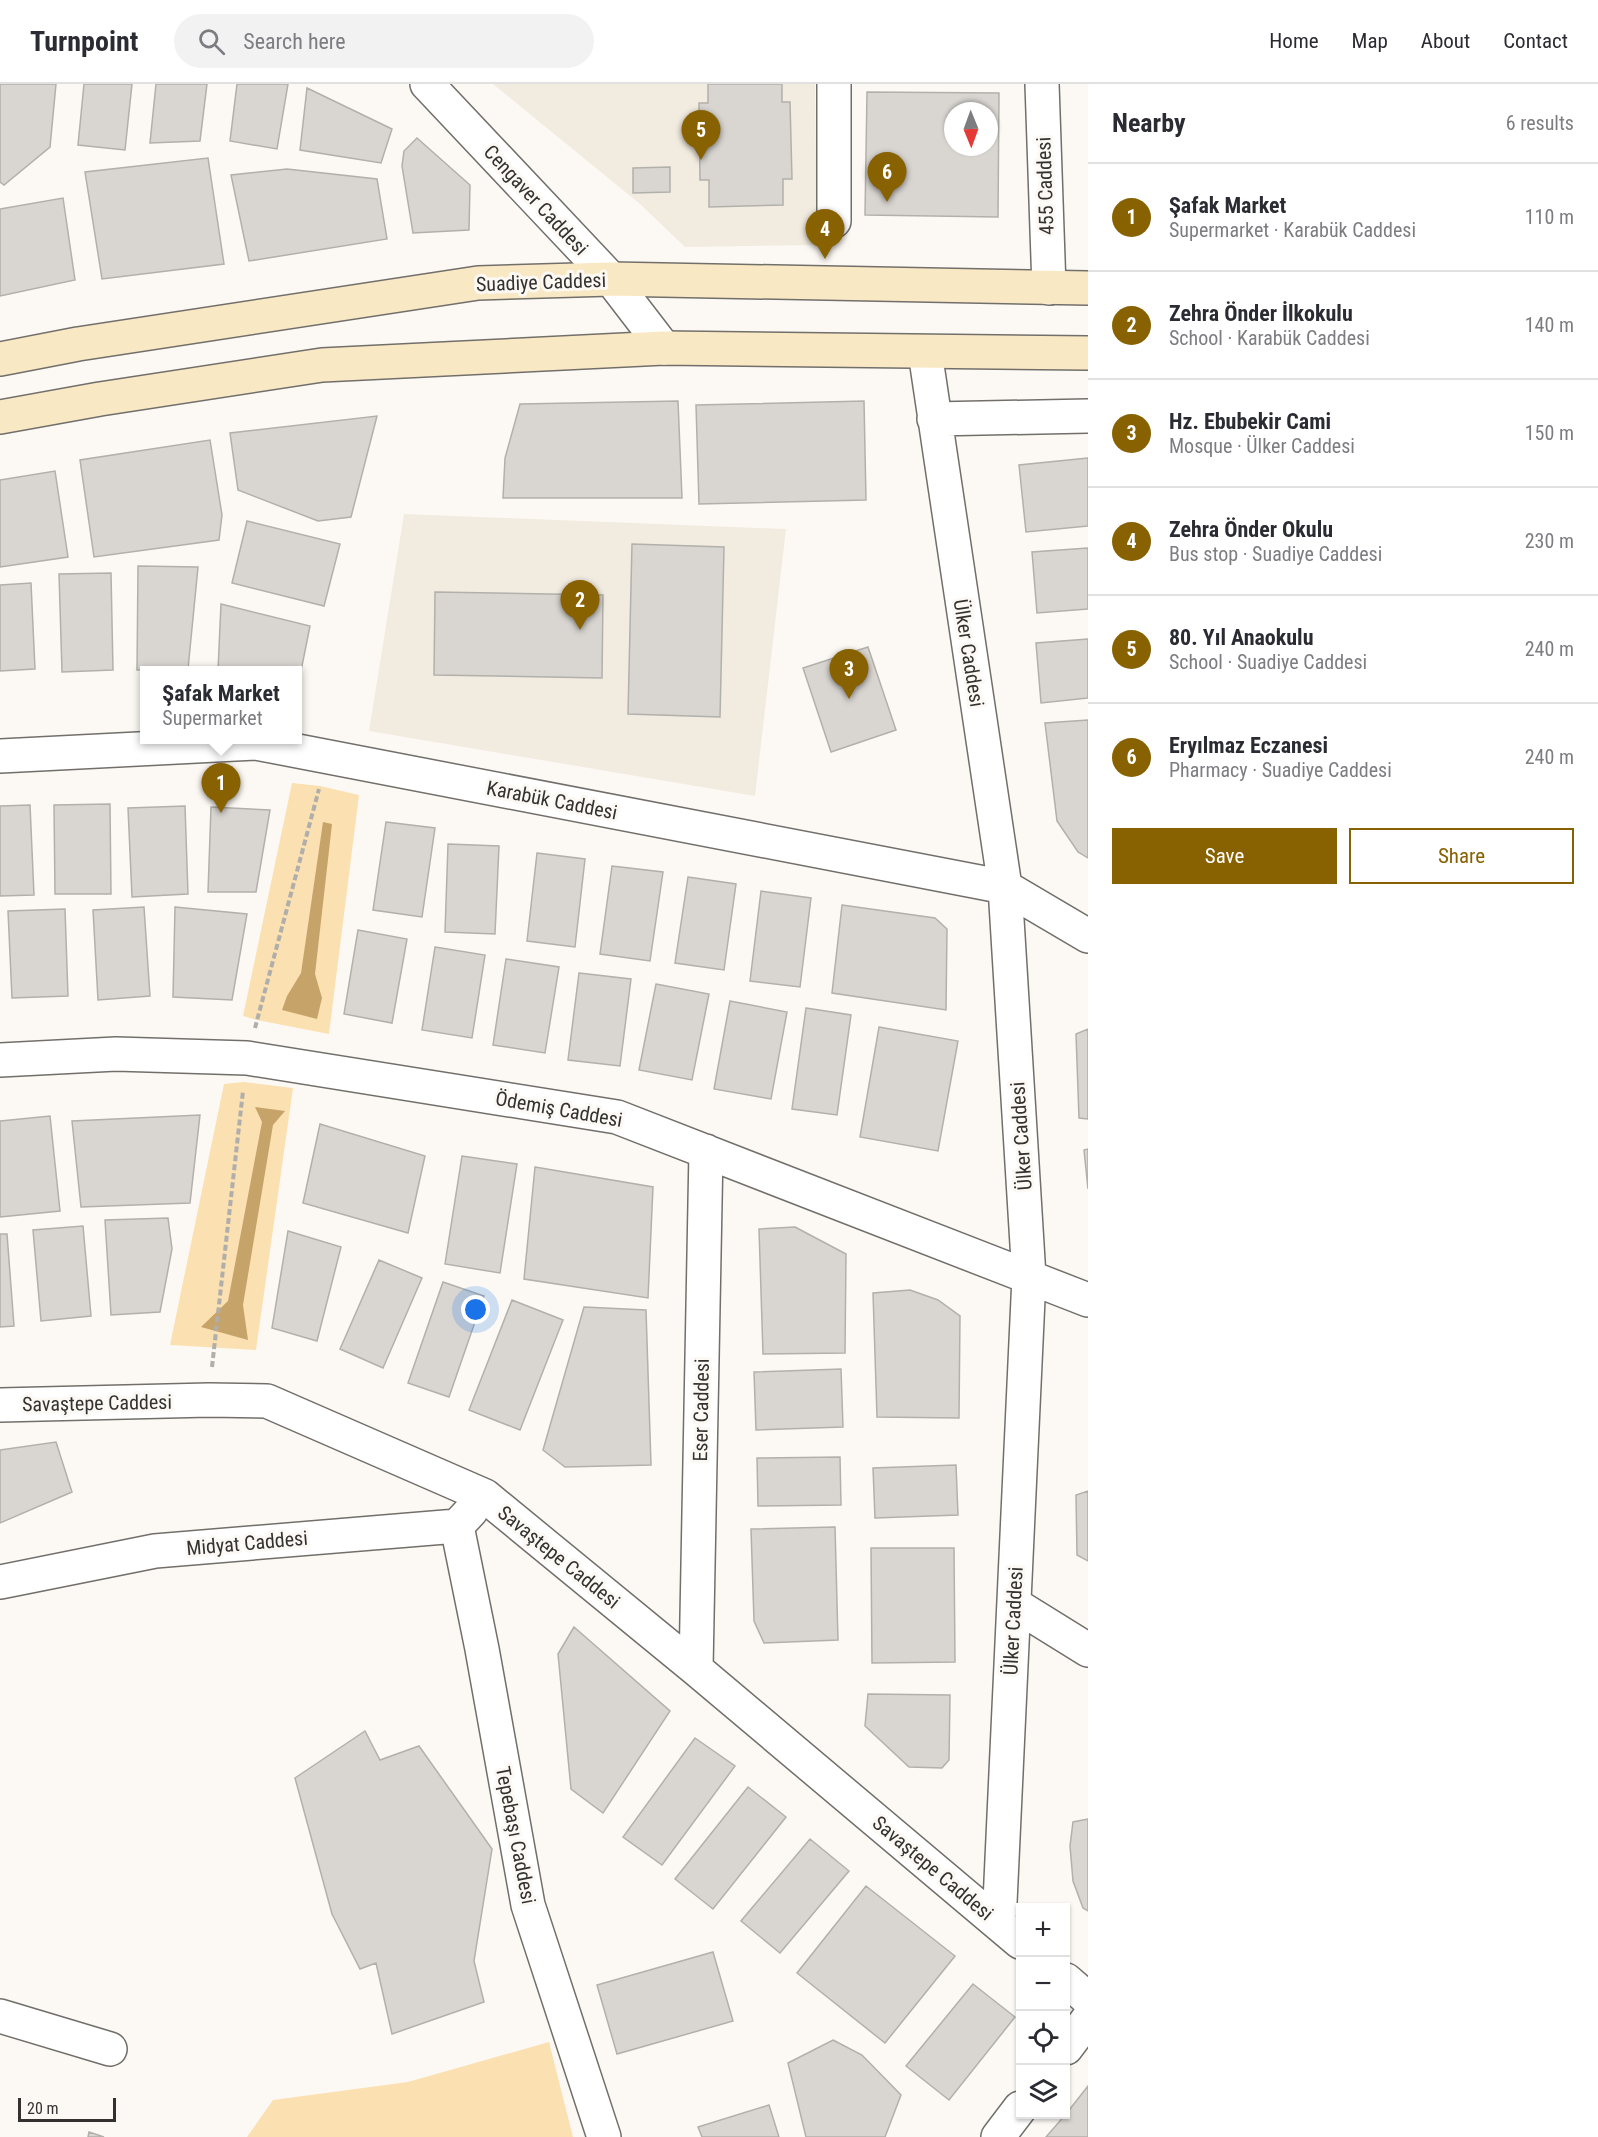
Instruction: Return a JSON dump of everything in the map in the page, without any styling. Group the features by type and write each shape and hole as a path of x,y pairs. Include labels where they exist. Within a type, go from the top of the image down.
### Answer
{"main road":[{"name":"Suadiye Caddesi","path":"0,359 78,344 478,283 611,279 1088,288"},
{"path":"0,417 100,399 322,365 664,348 1088,353"}],"street":[{"name":"Cengaver Caddesi","path":"427,84 611,279 664,348"},
{"path":"834,84 834,221"},
{"name":"455 Caddesi","path":"1042,84 1049,288"},
{"name":"Ülker Caddesi","path":"925,352 1005,887 1029,1277 1014,1604 1010,1933"},
{"path":"934,419 1088,416"},
{"name":"Karabük Caddesi","path":"0,756 236,744"},
{"name":"Karabük Caddesi","path":"261,744 1005,887 1088,936"},
{"name":"Ödemiş Caddesi","path":"0,1060 117,1054 247,1058 618,1117 1088,1300"},
{"name":"Eser Caddesi","path":"696,1669 706,1151"},
{"name":"Savaştepe Caddesi","path":"0,1405 209,1400 267,1401 485,1496 696,1669 1010,1933"},
{"path":"457,1526 485,1496"},
{"name":"Midyat Caddesi","path":"0,1582 154,1551 457,1526"},
{"name":"Tepebaşı Caddesi","path":"457,1526 482,1649 528,1905 604,2137"},
{"path":"1014,1604 1088,1650"},
{"path":"1070,1984 1088,1999"},
{"path":"0,2016 110,2049"},
{"path":"1070,2042 1088,2019"},
{"path":"998,2137 1016,2113"}],"shaded area":[{"path":"493,84 815,84 817,245 685,247 640,204"},
{"path":"404,514 786,529 755,796 369,731"},
{"path":"292,783 320,786 359,795 329,1034 243,1016"},
{"path":"323,822 332,824 315,974 322,998 317,1019 282,1010 287,996 301,973"},
{"path":"244,1082 293,1088 256,1350 170,1345 224,1084"},
{"path":"255,1107 285,1111 273,1125 243,1305 248,1340 201,1327 228,1301 262,1122"},
{"path":"549,2042 573,2137 247,2137 273,2100 408,2082"}],"building":[{"path":"0,84 56,84 50,147 4,185 0,182"},
{"path":"84,84 132,84 125,150 78,145"},
{"path":"156,84 207,84 200,141 150,143"},
{"path":"237,84 288,84 277,149 230,141"},
{"path":"708,84 782,84 782,102 790,102 792,179 783,179 783,205 709,207 709,180 700,180 699,103 708,103"},
{"path":"307,88 392,129 381,163 300,150"},
{"path":"867,92 999,93 998,217 865,215"},
{"path":"417,138 470,185 469,230 413,233 402,166 404,151"},
{"path":"208,158 224,264 102,279 85,172"},
{"path":"670,167 670,192 633,193 633,168"},
{"path":"287,169 377,179 387,239 249,261 231,175"},
{"path":"63,198 75,280 0,296 0,209"},
{"path":"678,401 682,498 503,498 505,458 520,404"},
{"path":"864,401 866,500 699,504 696,405"},
{"path":"377,416 351,517 318,521 238,490 230,433"},
{"path":"210,440 222,515 219,540 94,557 80,460"},
{"path":"1088,458 1088,526 1026,532 1019,465"},
{"path":"55,471 68,557 0,567 0,480"},
{"path":"247,521 340,544 324,606 232,583"},
{"path":"632,544 724,547 720,717 628,714"},
{"path":"1088,548 1088,609 1037,613 1032,552"},
{"path":"138,566 198,567 188,666 140,666 140,670 137,670"},
{"path":"111,573 113,670 62,672 59,574"},
{"path":"31,583 35,669 0,671 0,585"},
{"path":"435,592 603,595 602,678 434,675"},
{"path":"221,604 310,626 302,666 218,666"},
{"path":"1088,639 1088,698 1041,703 1036,643"},
{"path":"868,647 896,730 831,752 803,668"},
{"path":"1088,720 1088,858 1078,852 1057,821 1045,723"},
{"path":"110,804 111,894 55,894 54,805"},
{"path":"30,805 34,895 0,896 0,806"},
{"path":"185,806 188,894 132,897 128,808"},
{"path":"211,807 270,810 256,892 208,892"},
{"path":"386,822 435,828 422,917 373,910"},
{"path":"448,844 499,846 495,934 445,932"},
{"path":"537,853 585,859 575,947 527,941"},
{"path":"612,866 663,872 650,961 600,954"},
{"path":"688,877 736,884 724,970 675,963"},
{"path":"761,891 811,898 800,987 750,981"},
{"path":"842,905 935,918 947,929 946,1010 832,993"},
{"path":"144,907 150,996 98,1000 93,910"},
{"path":"175,907 247,914 232,1000 173,997"},
{"path":"65,909 68,996 12,998 8,911"},
{"path":"358,930 407,939 392,1023 344,1014"},
{"path":"435,947 485,955 472,1038 422,1030"},
{"path":"506,959 559,967 545,1053 493,1045"},
{"path":"579,973 631,979 620,1066 568,1060"},
{"path":"656,984 709,994 692,1080 639,1070"},
{"path":"730,1001 787,1012 771,1099 714,1089"},
{"path":"806,1008 851,1015 837,1115 792,1109"},
{"path":"879,1027 958,1041 938,1151 860,1137"},
{"path":"1088,1029 1088,1119 1079,1118 1076,1034"},
{"path":"200,1115 190,1203 81,1207 72,1121"},
{"path":"50,1116 60,1211 0,1217 0,1121"},
{"path":"320,1124 425,1156 408,1233 303,1203"},
{"path":"1088,1149 1088,1189 1084,1150"},
{"path":"462,1156 517,1164 500,1273 445,1264"},
{"path":"535,1167 653,1187 648,1298 524,1279"},
{"path":"168,1218 172,1249 160,1312 111,1315 105,1220"},
{"path":"83,1226 91,1316 41,1321 33,1230"},
{"path":"795,1227 846,1254 845,1353 763,1354 759,1229"},
{"path":"288,1231 341,1247 317,1341 272,1328"},
{"path":"0,1234 7,1234 14,1326 0,1327"},
{"path":"379,1260 422,1278 383,1368 340,1349"},
{"path":"443,1282 484,1296 449,1397 408,1383"},
{"path":"910,1290 938,1300 960,1316 959,1418 877,1417 873,1293"},
{"path":"512,1300 563,1320 520,1430 469,1410"},
{"path":"584,1307 646,1310 651,1465 565,1467 543,1450"},
{"path":"841,1369 843,1427 756,1430 754,1372"},
{"path":"56,1442 72,1492 0,1523 0,1450"},
{"path":"840,1457 841,1505 758,1506 757,1458"},
{"path":"956,1465 958,1515 875,1518 873,1468"},
{"path":"1088,1491 1088,1561 1077,1555 1076,1495"},
{"path":"835,1527 838,1640 764,1643 754,1621 751,1529"},
{"path":"871,1548 954,1548 955,1662 872,1663"},
{"path":"574,1627 670,1711 603,1813 571,1789 558,1654"},
{"path":"868,1694 950,1695 949,1760 942,1768 909,1767 865,1726"},
{"path":"365,1731 380,1760 419,1746 492,1849 474,1961 484,2002 392,2034 376,1963 360,1969 332,1914 295,1778"},
{"path":"695,1738 735,1766 662,1865 623,1837"},
{"path":"748,1787 786,1817 713,1909 675,1879"},
{"path":"1088,1819 1088,1911 1083,1908 1073,1881 1070,1846 1073,1822"},
{"path":"810,1839 849,1871 780,1953 741,1921"},
{"path":"866,1886 955,1956 885,2043 797,1973"},
{"path":"713,1952 733,2021 617,2054 597,1985"},
{"path":"973,1984 1015,2017 949,2100 906,2066"},
{"path":"833,2040 862,2055 901,2095 885,2137 806,2137 788,2063"},
{"path":"1088,2086 1088,2137 1046,2137 1062,2119 1070,2119 1070,2109"},
{"path":"769,2105 779,2137 702,2137 698,2127"},
{"path":"89,2132 104,2137 88,2137"}],"place":[{"name":"80. Yıl Anaokulu","path":"701,160"},
{"name":"Eryılmaz Eczanesi","path":"887,202"},
{"name":"Zehra Önder Okulu","path":"825,259"},
{"name":"Zehra Önder İlkokulu","path":"580,630"},
{"name":"Hz. Ebubekir Cami","path":"849,699"},
{"name":"Şafak Market","path":"221,813"}]}
